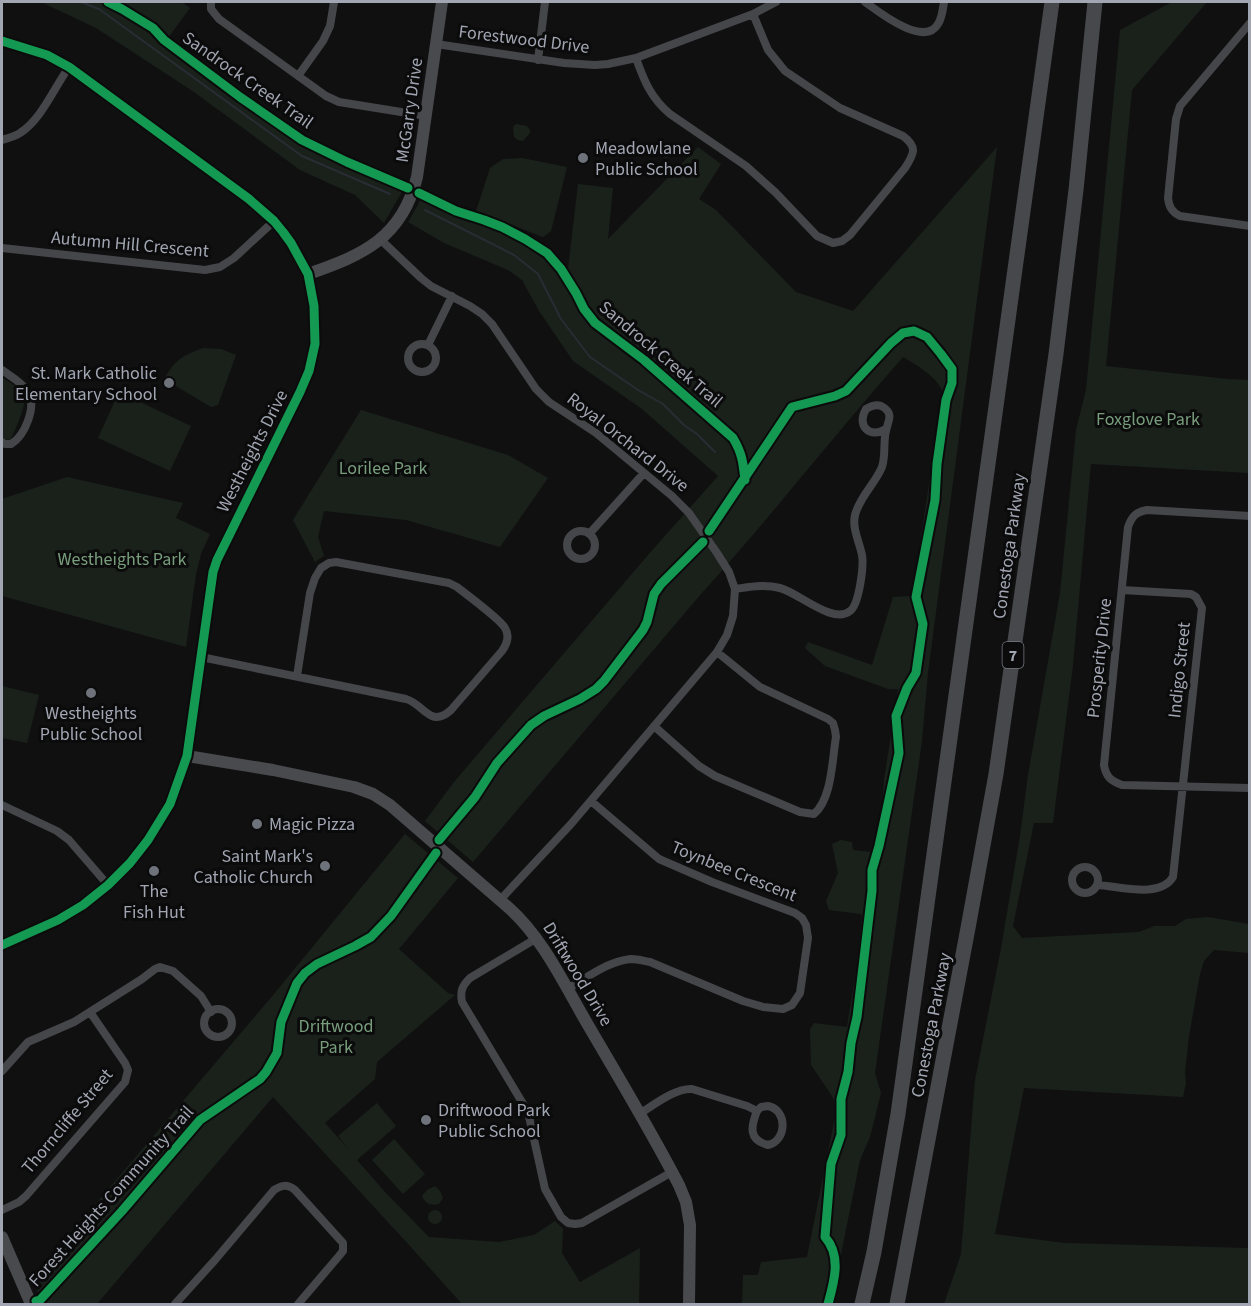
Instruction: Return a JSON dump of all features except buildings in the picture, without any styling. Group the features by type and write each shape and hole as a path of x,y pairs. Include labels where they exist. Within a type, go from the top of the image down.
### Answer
{"highway":[{"name":"Conestoga Parkway","path":"862,1305 874,1252 900,1102 1052,2"},
{"name":"Conestoga Parkway","path":"897,1305 997,762 1056,354 1076,190 1095,2"}],"street":[{"path":"211,2 211,9 219,19 326,96 339,102 426,116"},
{"path":"298,76 323,41 330,26 334,2"},
{"name":"McGarry Drive","path":"308,274 363,252 381,240 400,219 414,191 442,2"},
{"path":"538,60 545,2"},
{"name":"Forestwood Drive","path":"436,44 538,60 608,64 636,58 753,14 776,2"},
{"path":"865,2 889,19 912,31 926,33 937,26 943,12 944,2"},
{"path":"636,58 649,90 659,105 746,166 775,192 817,236 833,243 842,241 850,235 906,168 913,157 913,148 903,136 840,108 784,71 768,50 753,14"},
{"path":"1250,23 1180,106 1176,119 1168,206 1180,216 1250,226"},
{"name":"Westheights Drive","path":"2,41 47,55 69,67 249,199 274,221 291,243 308,274 314,306 315,344 309,372 216,560 187,756 176,791 148,840 130,863 108,885 58,920 2,945"},
{"path":"2,140 19,134 30,125 69,67"},
{"name":"Autumn Hill Crescent","path":"2,248 205,270 220,267 234,258 274,221"},
{"name":"Royal Orchard Drive","path":"381,240 431,286 476,310 492,324 536,389 549,402 596,433 672,496 689,513 717,553 729,572 735,589"},
{"path":"428,345 452,296"},
{"path":"2,370 24,386 31,400 30,414 20,438 11,444 2,442"},
{"path":"500,900 572,824 717,652 727,635 733,616 735,589 763,585 781,588 833,614 849,613 854,608 863,563 854,523 860,502 877,477 882,465 886,429"},
{"path":"590,533 644,473"},
{"name":"Prosperity Drive","path":"1250,516 1147,510 1138,512 1132,518 1128,527 1104,765 1108,778 1122,785 1250,788"},
{"path":"201,657 411,700 429,715 438,717 451,710 502,651 506,644 507,634 503,624 449,583 336,562 329,563 321,568 310,593 297,676"},
{"name":"Indigo Street","path":"1097,885 1152,889 1164,886 1173,877 1202,608 1196,597 1191,594 1122,590"},
{"path":"654,726 699,766 715,776 800,813 814,814 821,809 827,796 834,747 833,723 821,715 760,687 717,652"},
{"name":"Driftwood Drive","path":"187,756 273,770 354,787 373,794 390,805 518,915 537,938 567,989 672,1172 686,1202 690,1225 689,1305"},
{"name":"Toynbee Crescent","path":"567,989 609,965 622,960 634,959 650,962 743,1001 763,1007 783,1009 792,1005 800,993 808,938 806,925 795,913 711,882 659,859 591,801"},
{"path":"2,805 57,831 69,840 108,885"},
{"path":"537,938 470,978 463,985 460,994 462,1002 528,1112 545,1189 561,1217 568,1223 582,1223 672,1172"},
{"path":"2,1071 28,1042 74,1022 160,967 173,972 201,996 211,1012"},
{"name":"Thorncliffe Street","path":"2,1210 26,1196 125,1082 128,1070 125,1063 90,1012"},
{"path":"639,1113 686,1089 747,1106 757,1111"},
{"path":"761,1107 775,1107 782,1115 779,1138 772,1144 763,1143 754,1136 752,1131 757,1111 761,1107"},
{"path":"175,1305 274,1190 280,1186 287,1186 295,1190 343,1243 343,1251 297,1305"},
{"path":"2,1237 6,1259 31,1305"}],"green space":[{"path":"41,2 182,2 190,8 168,38 302,137 406,185 384,223 355,195 300,170 194,92 96,28"},
{"name":"Foxglove Park","path":"1172,2 1207,2 1132,90 1106,366 1249,380 1249,473 1091,464 1073,665 1053,823 1034,823 1013,926 1022,938 1139,932 1154,926 1175,926 1186,919 1208,917 1249,924 1249,953 1214,950 1204,961 1189,1036 1183,1097 1024,1088 995,1234 1065,1243 1249,1248 1249,1304 944,1304 961,1254 975,1080 1001,948 1060,593 1076,430 1086,390 1120,30"},
{"path":"516,124 527,126 530,130 523,141 514,137 513,127"},
{"path":"667,144 674,150 667,158 655,155 657,146"},
{"path":"698,147 721,164 699,199 716,210 796,292 853,311 997,147 928,673 922,741 875,1073 881,1093 870,1137 860,1160 831,1304 742,1304 743,1275 758,1275 761,1262 807,1257 836,1105 811,1065 810,1029 814,1023 847,1027 862,916 829,910 826,901 838,873 832,844 841,840 852,842 853,850 872,852 882,813 884,780 898,689 888,689 825,666 805,648 808,642 872,665 893,597 912,596 943,392 936,381 903,357 473,862 425,821 454,782 718,476 642,409 573,361 539,311 522,280 508,270 444,243 408,222 419,203 422,192 497,222 543,244 568,269 578,184 613,188 608,239"},
{"path":"522,158 567,167 551,231 543,237 476,211 490,168 503,159"},
{"path":"203,348 221,349 236,355 218,405 211,407 164,379 180,359"},
{"path":"2,377 22,391 24,395 22,414 9,440 2,437"},
{"path":"119,392 191,426 170,471 98,438"},
{"name":"Lorilee Park","path":"361,410 508,455 548,478 500,547 406,520 324,511 318,537 324,556 315,562 293,520"},
{"name":"Westheights Park","path":"67,477 183,503 176,518 210,534 201,554 196,574 186,647 2,596 2,499"},
{"path":"2,686 39,695 27,743 2,738"},
{"name":"Driftwood Park","path":"405,834 458,878 399,949 448,993 455,995 377,1062 375,1079 325,1123 350,1151 338,1136 377,1103 396,1126 357,1160 429,1237 499,1242 534,1235 555,1221 563,1229 562,1253 580,1282 640,1248 639,1304 462,1304 273,1097 97,1304 43,1304 32,1279 274,994"},
{"path":"394,1139 425,1174 403,1194 372,1160"},
{"path":"435,1186 443,1198 439,1204 427,1203 422,1196"},
{"path":"432,1210 438,1210 442,1217 438,1224 432,1224 428,1220 428,1214"}],"waterway":[{"path":"81,2 99,9 302,156 390,194"},
{"path":"425,210 514,255 538,274 561,319 590,357 663,404 715,452"}],"cycle path":[{"name":"Sandrock Creek Trail","path":"108,2 153,28 164,40 302,140 408,188"},
{"path":"2,41 47,55 69,67 249,199 274,221 291,243 308,274 314,306 315,344 309,371 300,392 213,572 187,756 170,804 148,840 130,863 108,885 83,905 58,920 2,945"},
{"name":"Sandrock Creek Trail","path":"419,193 456,211 502,227 547,253 561,269 584,309 595,323 644,360 733,438 742,458 745,480"},
{"path":"709,531 792,407 846,391 903,333 914,331 927,337 952,369 952,383 946,400 937,464 935,500 916,597 923,624 916,673 907,688 896,716 899,753 872,870 872,891 857,1017 841,1099 841,1135 831,1164 825,1237 833,1252 835,1269 828,1304"},
{"path":"439,840 475,797 497,763 531,725 544,716 580,699 604,681 643,630 654,594 661,584 703,542"},
{"name":"Forest Heights Community Trail","path":"36,1301 40,1300 122,1211 200,1120 260,1079 277,1053 281,1022 297,983 317,964 371,937 391,916 436,853"}],"place":[{"name":"Meadowlane Public School","path":"583,158"},
{"name":"St. Mark Catholic Elementary School","path":"169,383"},
{"name":"Westheights Public School","path":"91,693"},
{"name":"Magic Pizza","path":"257,824"},
{"name":"Saint Mark's Catholic Church","path":"325,866"},
{"name":"The Fish Hut","path":"154,871"},
{"name":"Driftwood Park Public School","path":"426,1120"}]}
